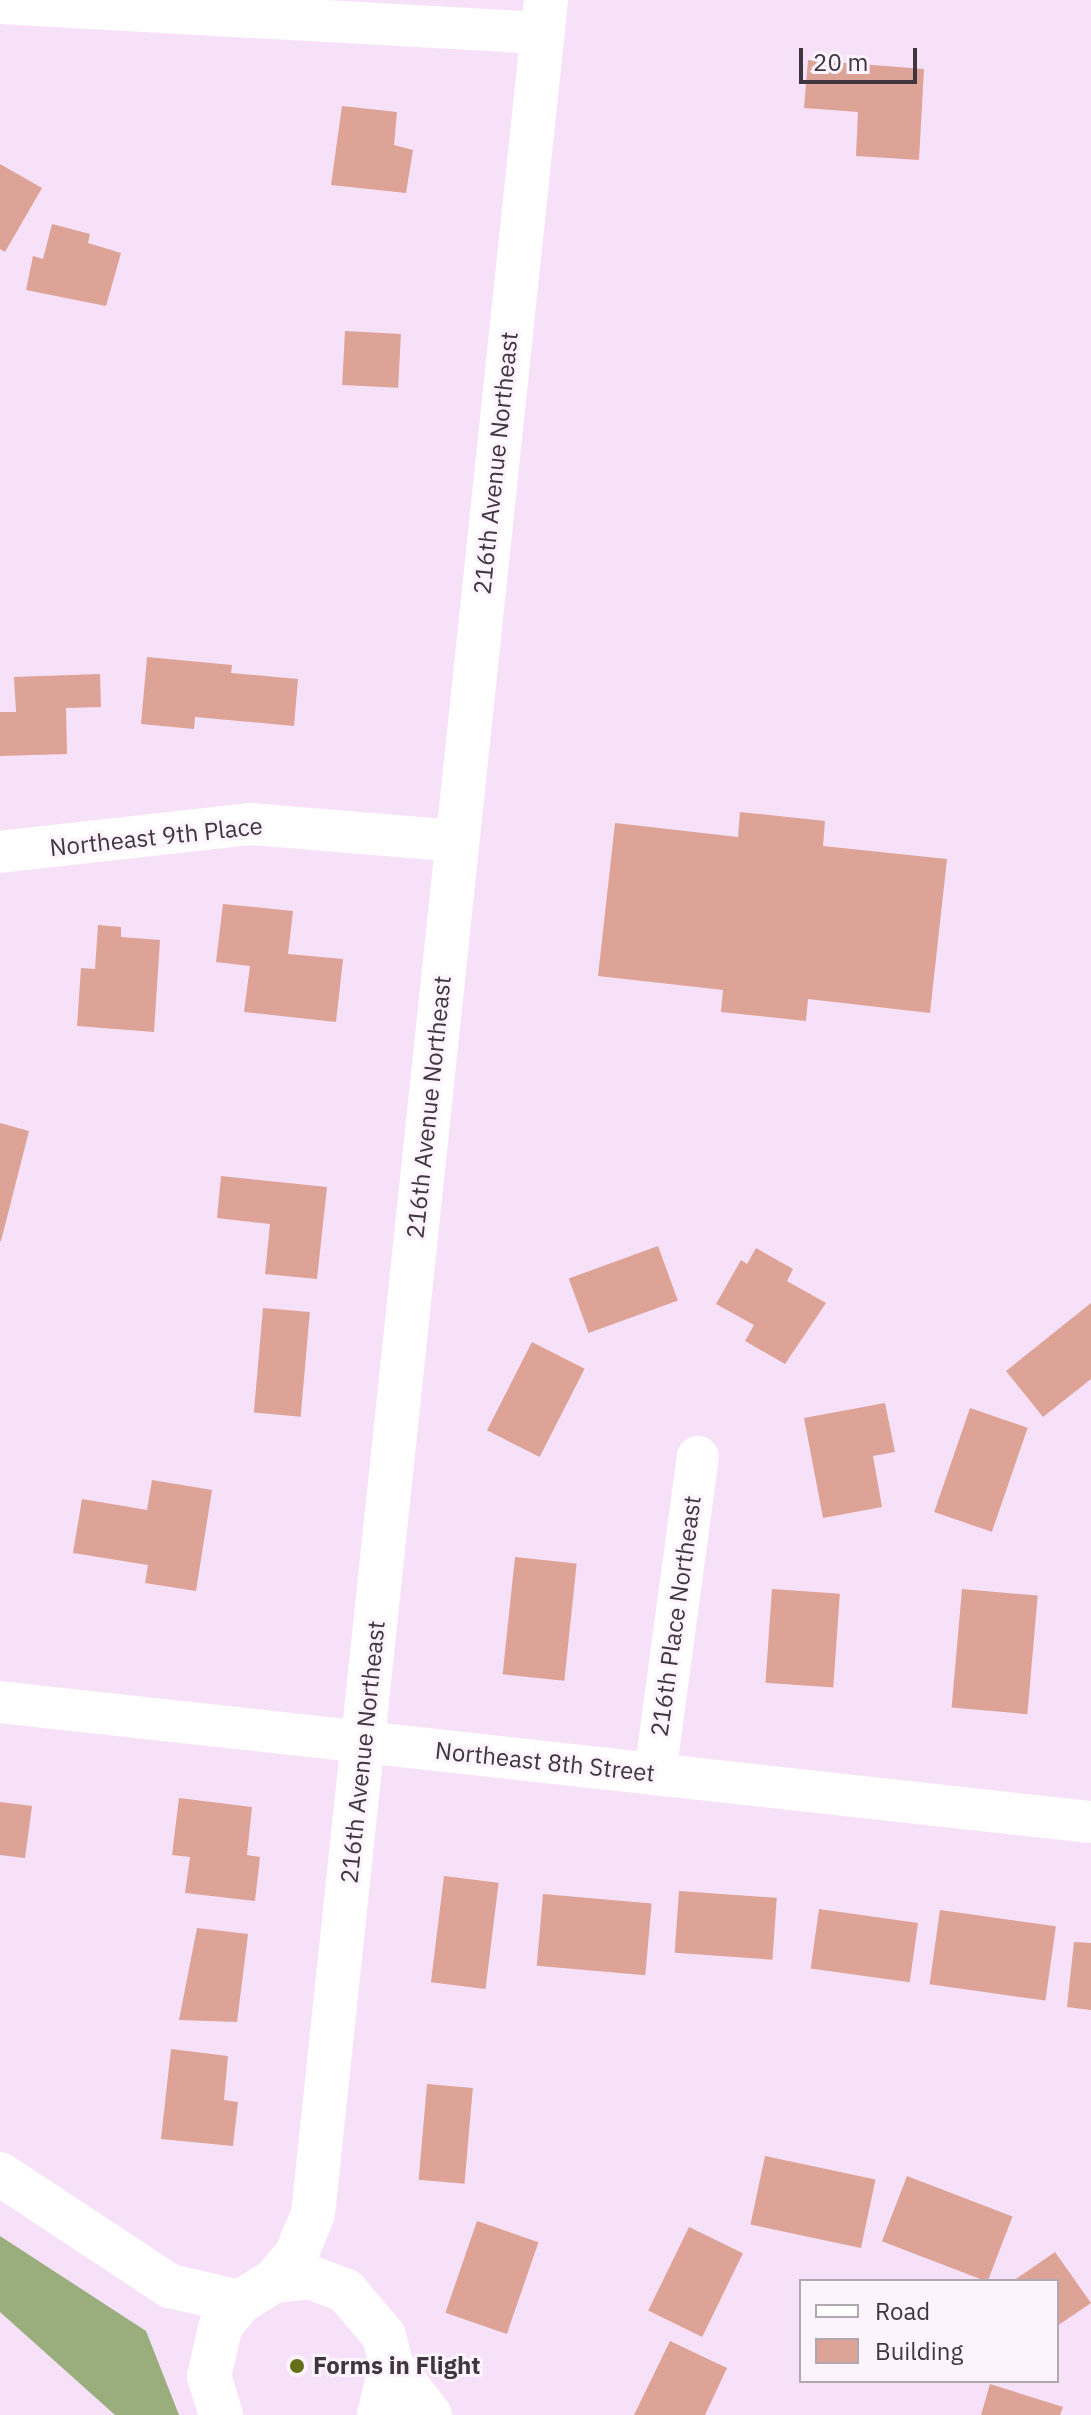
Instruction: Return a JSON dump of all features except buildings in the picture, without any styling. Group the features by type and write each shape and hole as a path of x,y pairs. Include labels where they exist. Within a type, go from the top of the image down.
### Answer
{"street":[{"path":"0,3 544,16"},
{"name":"216th Avenue Northeast","path":"215,2395 221,2325 296,2255 313,2214 544,16"},
{"name":"Northeast 9th Place","path":"0,852 251,824 456,841"},
{"name":"216th Place Northeast","path":"655,1774 698,1457"},
{"name":"Northeast 8th Street","path":"0,1702 1091,1822"},
{"path":"0,2174 170,2286 199,2331 215,2395"},
{"name":"216th Avenue Northeast","path":"313,2214 326,2255 346,2291 384,2336 391,2365 430,2415"},
{"path":"170,2286 257,2292 310,2277 346,2291"},
{"path":"379,2415 391,2365"}],"green space":[{"path":"0,2236 146,2331 179,2415 115,2415 0,2312"}],"place":[{"name":"Forms in Flight","path":"297,2366"}]}
